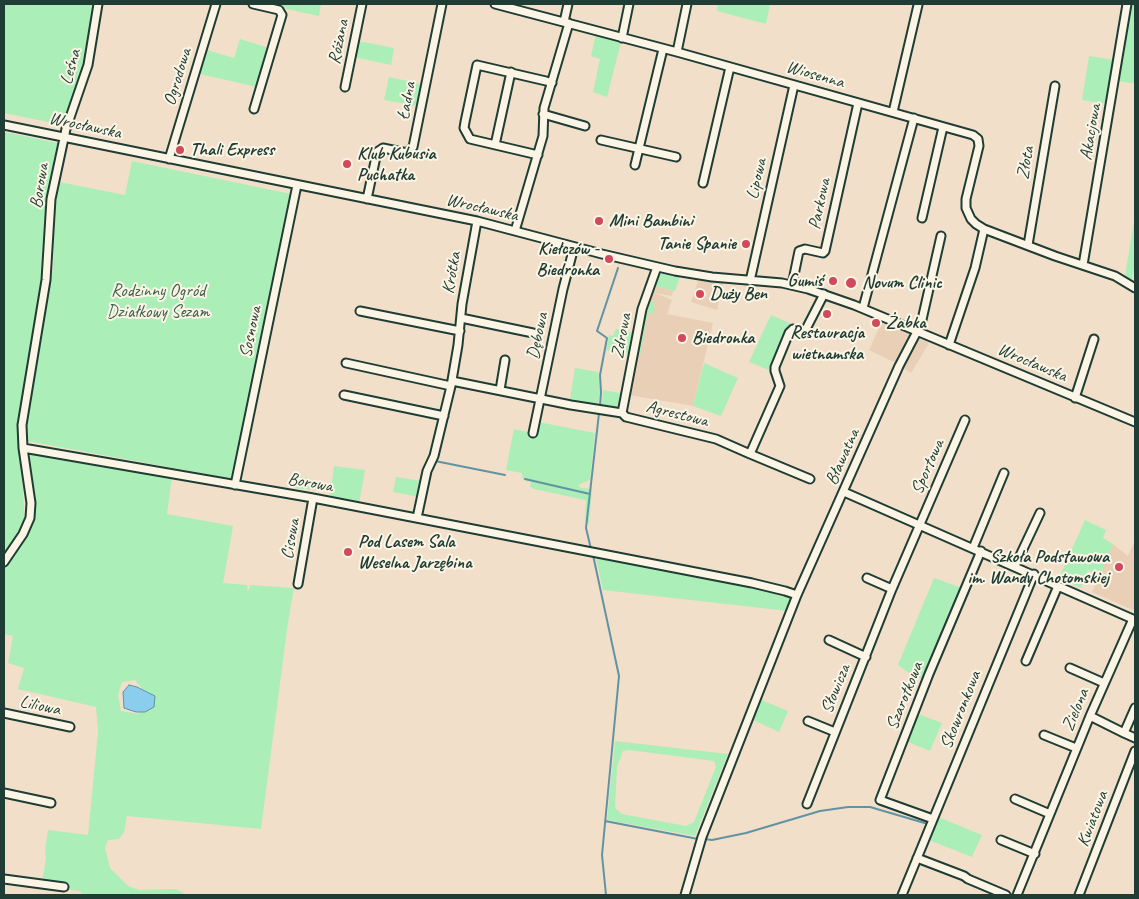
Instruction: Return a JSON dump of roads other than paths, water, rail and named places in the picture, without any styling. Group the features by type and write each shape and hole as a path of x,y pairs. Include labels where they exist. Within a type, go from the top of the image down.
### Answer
{"street":[{"name":"Leśna","path":"64,137 86,75 98,4"},
{"name":"Ogrodowa","path":"168,159 216,4"},
{"path":"253,4 279,10 282,14 254,109"},
{"name":"Różana","path":"345,87 362,4"},
{"name":"Ładna","path":"368,199 377,152 383,148 407,153 413,147 442,4"},
{"name":"Wiosenna","path":"495,4 676,52 973,135 978,139 979,146 966,199 966,208 971,219 984,229"},
{"path":"515,231 543,136 543,114 566,23 568,4"},
{"path":"622,38 629,4"},
{"path":"676,52 687,4"},
{"name":"Akacjowa","path":"1083,266 1127,4"},
{"path":"893,112 918,5"},
{"path":"635,165 663,49"},
{"path":"538,155 470,139 464,128 477,64 552,84"},
{"path":"702,183 730,67"},
{"path":"495,145 511,72"},
{"name":"Lipowa","path":"750,281 794,85"},
{"name":"Złota","path":"1028,245 1054,86"},
{"name":"Parkowa","path":"792,285 800,251 805,249 823,253 826,251 858,103"},
{"path":"543,114 585,126"},
{"path":"863,308 914,118"},
{"name":"Wrocławska","path":"4,125 477,221 657,267 712,278 792,285 863,308 1135,422"},
{"path":"922,218 943,126"},
{"name":"Borowa","path":"4,562 23,534 31,514 22,448 23,410 46,280 51,199 64,137"},
{"path":"602,140 676,157"},
{"name":"Sosnowa","path":"235,485 297,185"},
{"name":"Krótka","path":"417,518 427,471 434,456 451,383 477,221"},
{"path":"949,345 975,268 984,229 1115,276 1135,287"},
{"path":"917,332 921,324 941,236"},
{"name":"Dębowa","path":"533,433 574,247"},
{"name":"Zdrowa","path":"622,413 642,309 657,267"},
{"path":"750,454 780,386 775,367 790,330 803,331 806,329 824,294"},
{"path":"360,311 460,330"},
{"path":"461,318 533,333"},
{"name":"Bławatna","path":"685,895 702,837 797,595 899,366 917,332"},
{"path":"1075,398 1094,339"},
{"path":"500,390 505,360"},
{"path":"346,363 451,383 500,390 540,399"},
{"path":"344,395 444,416"},
{"name":"Agrestowa","path":"540,399 622,413 626,417 716,439 810,479"},
{"name":"Sportowa","path":"919,525 965,420"},
{"name":"Borowa","path":"22,448 313,498 752,583 797,595"},
{"path":"977,550 1004,473"},
{"path":"844,492 1134,619"},
{"name":"Cisowa","path":"298,584 313,498"},
{"path":"1014,566 1040,513"},
{"name":"Słowicza","path":"807,804 892,588 919,525"},
{"name":"Szarotkowa","path":"933,819 880,800 977,550"},
{"name":"Skowronkowa","path":"902,895 1034,574"},
{"path":"867,578 892,588"},
{"path":"1026,661 1058,586"},
{"name":"Zielona","path":"1017,895 1076,748 1134,619"},
{"name":"Słowicza","path":"829,640 866,656"},
{"name":"Zielona","path":"1070,668 1104,683"},
{"path":"1124,733 1135,708"},
{"name":"Liliowa","path":"4,713 70,727"},
{"path":"1090,716 1135,738"},
{"name":"Słowicza","path":"808,722 835,732"},
{"name":"Zielona","path":"1044,735 1076,748"},
{"name":"Kwiatowa","path":"1079,895 1135,753"},
{"path":"4,793 51,804"},
{"path":"1016,799 1050,814"},
{"path":"1001,840 1035,854"},
{"path":"917,858 964,876 968,880 996,894 1006,895"},
{"path":"4,879 64,887"}],"water":[{"path":"129,685 155,696 154,707 145,712 136,712 124,708 123,692"}],"waterway":[{"path":"600,406 600,375 607,338 597,331 618,268"},
{"path":"591,549 586,528 599,413"},
{"path":"435,461 505,475"},
{"path":"525,479 590,494"},
{"path":"593,555 619,676 602,855 606,895"},
{"path":"704,839 712,840 746,833 820,811 848,807 870,807 928,824"},
{"path":"605,821 698,839"}],"place":[{"name":"Thali Express","path":"180,150"},
{"name":"Klub Kubusia Puchatka","path":"347,164"},
{"name":"Mini Bambini","path":"599,221"},
{"name":"Tanie Spanie","path":"746,244"},
{"name":"Kiełczów - Biedronka","path":"609,259"},
{"name":"Gumiś","path":"833,281"},
{"name":"Novum Clinic","path":"851,283"},
{"name":"Duży Ben","path":"700,294"},
{"name":"Restauracja wietnamska","path":"827,314"},
{"name":"Żabka","path":"876,323"},
{"name":"Biedronka","path":"682,338"},
{"name":"Pod Lasem Sala Weselna Jarzębina","path":"348,552"},
{"name":"Szkoła Podstawowa im. Wandy Chotomskiej","path":"1119,567"}],"park label":[{"name":"Rodzinny Ogród Działkowy Sezam","path":"158,301"}]}
